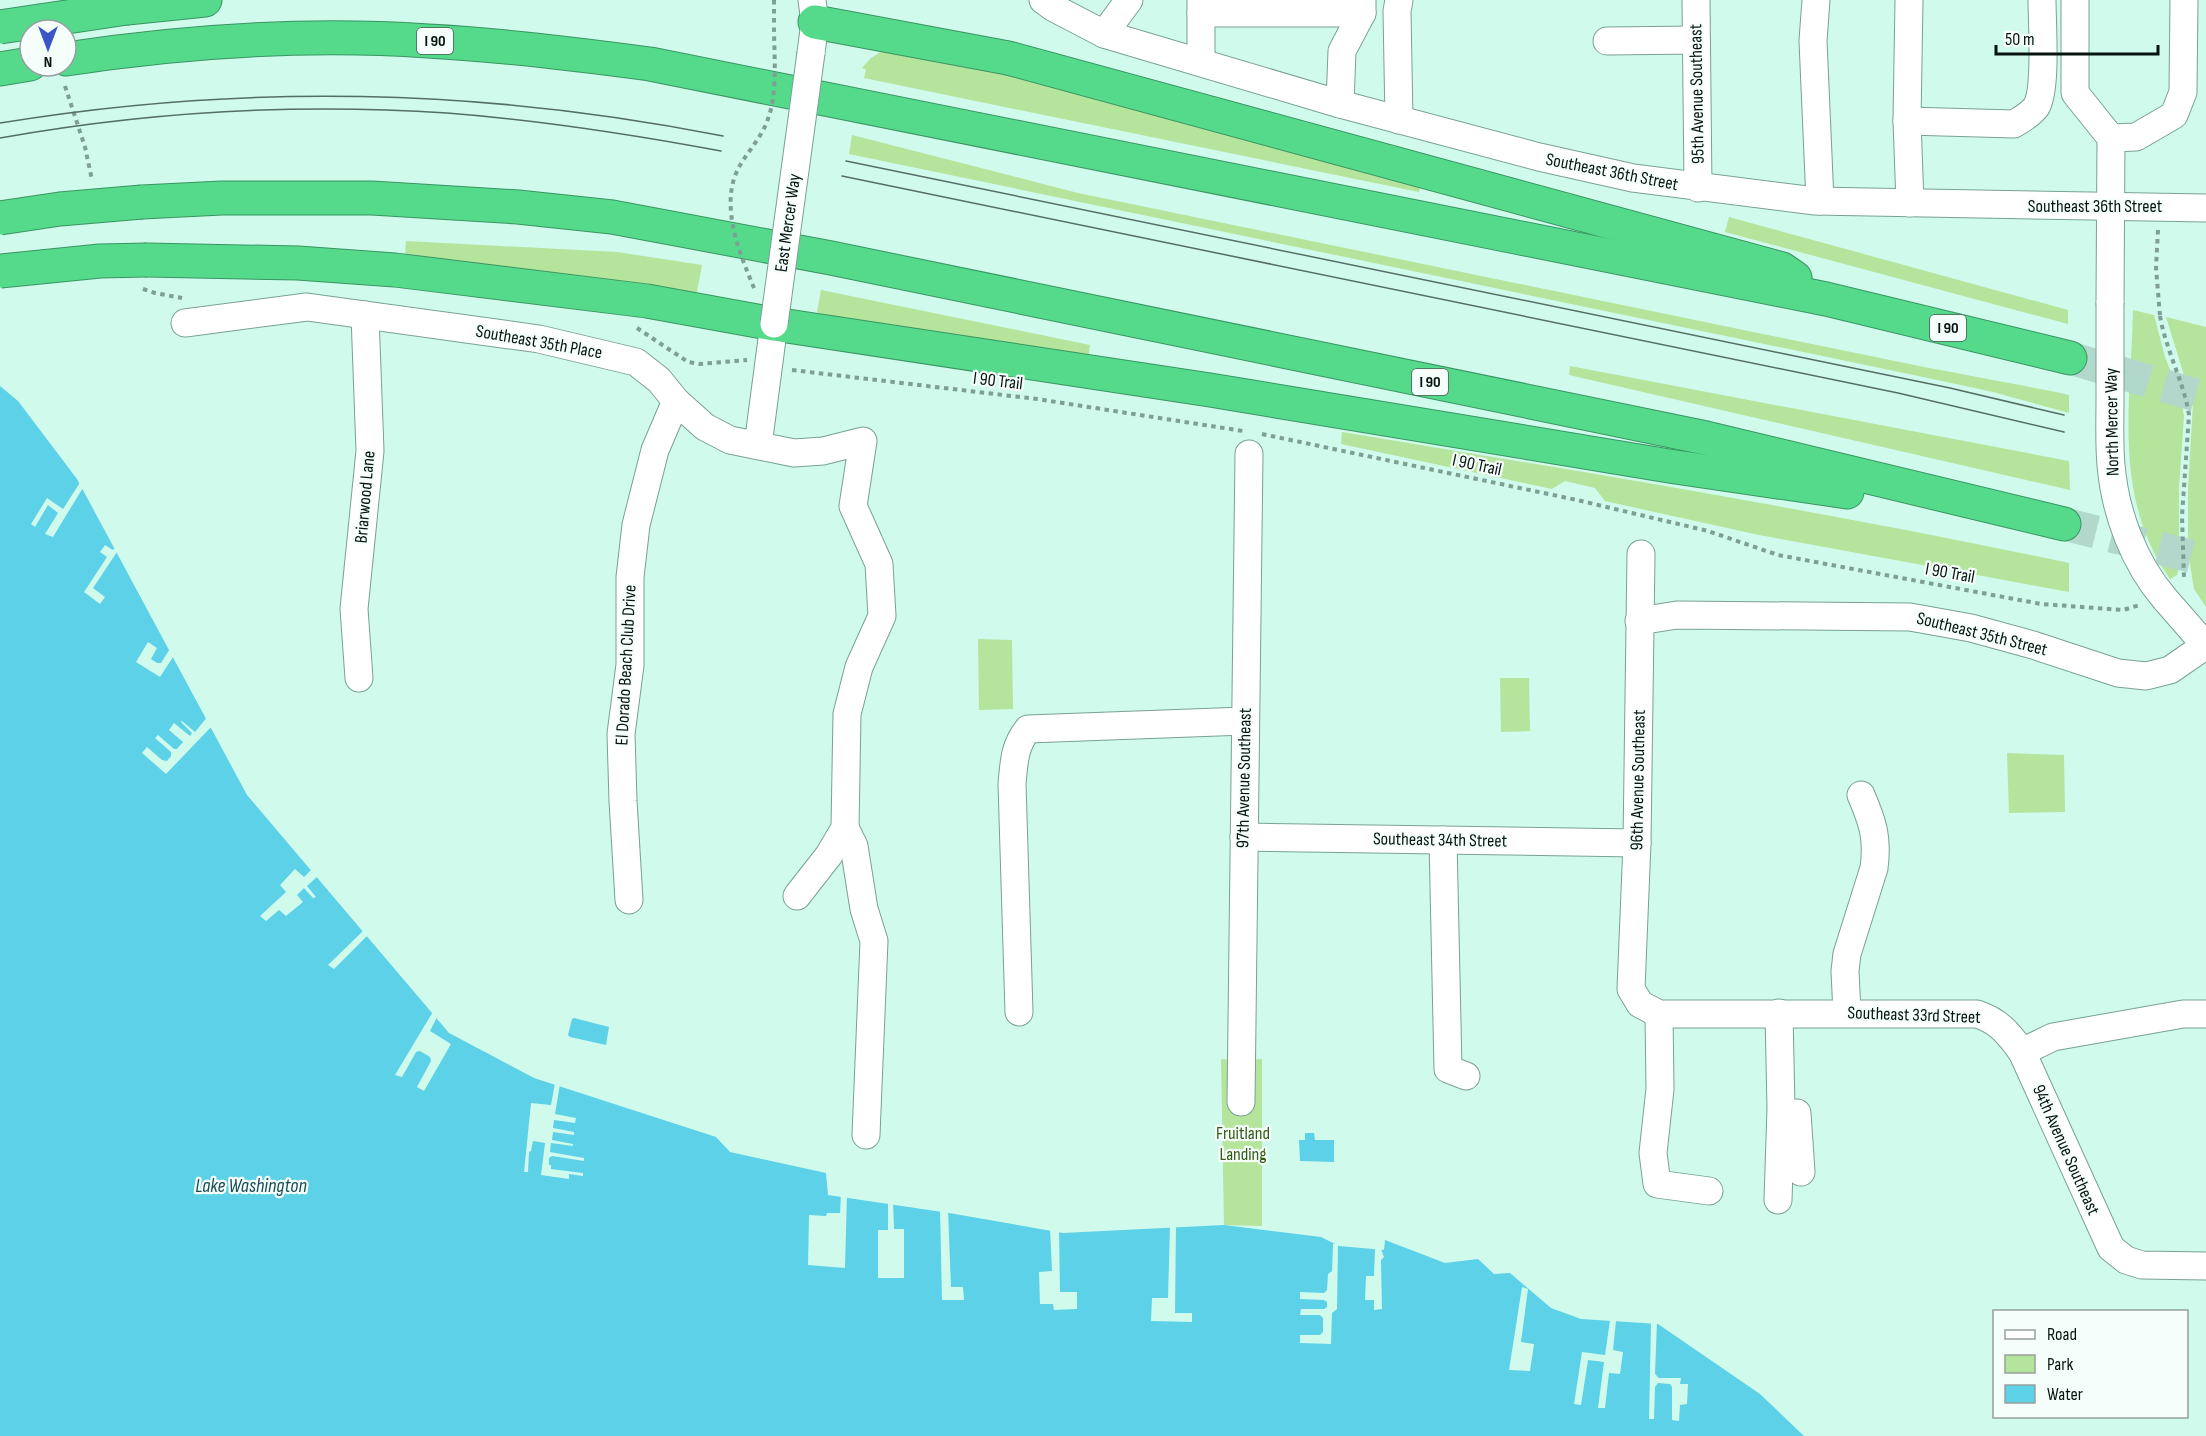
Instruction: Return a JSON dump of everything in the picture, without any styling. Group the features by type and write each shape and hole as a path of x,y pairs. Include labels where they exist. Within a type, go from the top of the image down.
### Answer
{"highway":[{"path":"0,27 127,8 205,0"},
{"path":"813,25 1008,58 1782,269 1826,299"},
{"name":"I 90","path":"78,64 131,51 274,40 392,40 509,47 650,64 1826,299 2070,358"},
{"path":"0,69 18,66"},
{"name":"I 90","path":"0,218 60,209 222,198 372,198 507,206 612,217 842,261 1706,438 2064,524"},
{"path":"0,271 100,261 147,260 298,263 394,270 647,301 774,324 1222,392 1669,466 2027,516"}],"street":[{"name":"Southeast 36th Street","path":"1043,0 1104,34 1340,104 1539,158 1633,178 1698,188 1820,201 2206,208"},
{"path":"1104,34 1129,0"},
{"path":"1399,0 1397,11 1399,120"},
{"name":"95th Avenue Southeast","path":"1696,0 1698,188"},
{"path":"1816,0 1813,41 1820,201"},
{"path":"1909,0 1907,121 1910,203"},
{"path":"1907,121 2014,124 2027,117 2037,106 2042,90 2042,0"},
{"path":"2075,0 2075,93 2111,138 2136,136 2174,115 2183,92 2184,0"},
{"path":"1201,62 1201,6 1362,7 1342,51 1340,104"},
{"name":"East Mercer Way","path":"758,445 813,25"},
{"path":"1607,41 1696,40"},
{"name":"North Mercer Way","path":"2111,138 2109,207 2111,463 2114,492 2134,550 2147,575 2154,602 2206,646"},
{"name":"Southeast 35th Place","path":"185,323 307,307 539,339 636,362 659,380 676,401 705,427 730,440 794,453 823,452 863,441 853,506 879,564 882,616 859,667 847,714 845,828"},
{"name":"Briarwood Lane","path":"359,678 354,609 370,452 365,315"},
{"name":"El Dorado Beach Club Drive","path":"629,900 621,734 630,665 630,577 636,525 655,450 676,401"},
{"name":"97th Avenue Southeast","path":"1241,1102 1245,721 1253,440"},
{"name":"96th Avenue Southeast","path":"1641,554 1637,843 1631,989 1649,1009 1660,1089 1653,1153 1657,1184 1709,1191"},
{"name":"Southeast 35th Street","path":"1639,621 1677,615 1910,616 1971,628 2118,673 2146,676 2170,670 2206,646"},
{"path":"1019,1012 1012,784 1014,753 1020,739 1028,729 1245,721"},
{"path":"1847,1013 1845,971 1847,954 1874,868 1876,854 1874,825 1861,795"},
{"path":"796,896 829,855 845,828"},
{"path":"845,828 854,846 864,909 874,940 866,1134"},
{"name":"Southeast 34th Street","path":"1244,837 1637,843"},
{"path":"1443,840 1448,1069 1466,1076"},
{"name":"Southeast 33rd Street","path":"1649,1009 1787,1013 1977,1014 2003,1027 2022,1052"},
{"path":"1787,1013 1801,1172"},
{"path":"1778,1200 1787,1013"},
{"path":"2022,1052 2053,1037 2183,1014 2206,1014"},
{"name":"94th Avenue Southeast","path":"2022,1052 2111,1248 2126,1260 2142,1265 2206,1266"}],"path":[{"path":"758,297 737,241 731,211 735,176 764,128 771,108 774,0"},
{"path":"67,78 85,147 92,186"},
{"path":"2158,234 2156,268 2160,316 2164,339 2187,401 2189,415 2182,516 2184,578"},
{"name":"I 90 Trail","path":"792,369 1037,399 1577,500 1708,531 1778,555 2041,604 2123,610 2154,602"}],"green space":[{"path":"882,51 1028,79 1422,182 1419,192 864,78 866,70 862,68"},
{"path":"852,135 1078,193 1919,366 2056,392 2069,395 2069,413 1993,392 1928,378 849,154"},
{"path":"1729,217 2068,310 2068,324 1725,232"},
{"path":"406,241 617,252 702,265 696,297 526,269 405,255"},
{"path":"821,290 1090,345 1088,359 829,317 817,312"},
{"path":"2133,310 2154,315 2165,357 2180,395 2184,416 2179,487 2179,566 2177,575 2170,579 2152,547 2139,515 2132,482 2129,415"},
{"path":"2166,317 2206,327 2206,607 2194,589 2188,552 2188,488 2193,404"},
{"path":"1570,366 2069,461 2070,490 1569,375"},
{"path":"1342,432 1797,510 2069,563 2069,592 1759,535 1605,501 1595,488 1565,481 1552,489 1341,444"},
{"path":"978,639 1012,640 1013,709 979,710"},
{"path":"1500,678 1529,678 1530,731 1501,732"},
{"path":"2007,753 2064,755 2065,812 2009,813"},
{"name":"Fruitland Landing","path":"1221,1059 1241,1061 1262,1059 1262,1226 1224,1225"}],"water":[{"name":"Lake Washington","path":"0,386 18,401 77,479 247,795 449,1033 534,1078 716,1137 730,1152 826,1173 828,1195 1063,1233 1224,1225 1321,1237 1339,1246 1384,1250 1385,1240 1445,1263 1478,1259 1494,1274 1510,1273 1551,1308 1581,1319 1658,1324 1760,1394 1804,1436 0,1436"},
{"path":"574,1018 609,1027 606,1045 570,1037 568,1035"},
{"path":"1305,1133 1314,1133 1315,1140 1334,1140 1334,1162 1300,1161 1299,1140 1305,1140"}],"pier":[{"path":"81,481 84,486 53,537 45,534 58,513 48,505 35,527 31,524 47,498 63,509"},
{"path":"105,545 113,550 117,545 119,549 93,588 105,597 100,604 84,592 107,557 100,552"},
{"path":"148,642 157,648 151,659 157,663 161,663 171,647 175,654 160,677 136,662"},
{"path":"208,716 213,725 166,774 142,753 147,747 162,760 167,761 171,752 155,738 158,735 177,749 183,742 169,730 174,723 190,736 192,733 181,722 195,732"},
{"path":"313,868 319,875 307,886 316,897 313,898 304,888 297,895 303,902 286,916 279,910 266,921 260,916 286,892 280,885 295,869 304,877"},
{"path":"365,929 369,934 334,969 328,965"},
{"path":"434,1010 438,1015 430,1031 451,1044 424,1091 417,1087 431,1061 430,1057 420,1051 416,1052 402,1077 395,1075"},
{"path":"555,1083 560,1084 555,1114 576,1118 575,1123 554,1120 553,1128 574,1132 574,1135 553,1132 552,1140 573,1144 573,1146 551,1143 550,1152 584,1158 584,1161 552,1156 549,1158 549,1165 551,1169 583,1173 583,1176 569,1174 569,1179 541,1175 545,1143 533,1141 529,1152 528,1172 524,1172 531,1103 551,1105"},
{"path":"841,1194 847,1195 845,1268 808,1265 809,1215 826,1216 827,1213 840,1213"},
{"path":"888,1200 893,1201 894,1229 904,1229 904,1278 878,1278 878,1230 888,1230"},
{"path":"940,1209 948,1210 951,1287 963,1287 964,1300 942,1300"},
{"path":"1170,1225 1176,1225 1175,1313 1192,1313 1192,1322 1151,1321 1152,1298 1168,1298"},
{"path":"1050,1228 1059,1230 1060,1292 1077,1292 1077,1309 1054,1310 1053,1304 1040,1304 1039,1272 1052,1271"},
{"path":"1333,1244 1338,1244 1337,1309 1332,1313 1331,1344 1300,1343 1300,1335 1320,1335 1323,1332 1323,1318 1320,1315 1300,1315 1301,1309 1324,1309 1327,1307 1327,1302 1300,1299 1300,1292 1324,1293 1327,1290 1328,1274 1332,1271"},
{"path":"1375,1249 1381,1249 1384,1257 1381,1260 1382,1309 1374,1310 1374,1300 1365,1300 1366,1276 1374,1276"},
{"path":"1522,1287 1528,1289 1521,1342 1534,1344 1530,1371 1509,1370"},
{"path":"1610,1320 1616,1321 1613,1350 1623,1352 1620,1374 1609,1373 1605,1408 1598,1408 1604,1362 1588,1360 1581,1405 1574,1404 1582,1352 1605,1355"},
{"path":"1651,1322 1657,1322 1655,1374 1659,1378 1681,1378 1680,1384 1688,1384 1687,1404 1680,1405 1679,1421 1672,1420 1672,1387 1670,1384 1658,1383 1655,1387 1654,1419 1649,1419"}],"tunnel":[{"path":"2070,358 2206,398"},
{"path":"2064,524 2206,560"}],"tram line":[{"path":"0,123 91,110 182,101 362,96 452,100 542,108 632,120 723,136"},
{"path":"0,138 167,116 279,110 391,110 447,113 550,124 619,133 721,151"},
{"path":"846,161 1950,388 2064,415"},
{"path":"842,176 1898,393 2064,432"}]}
